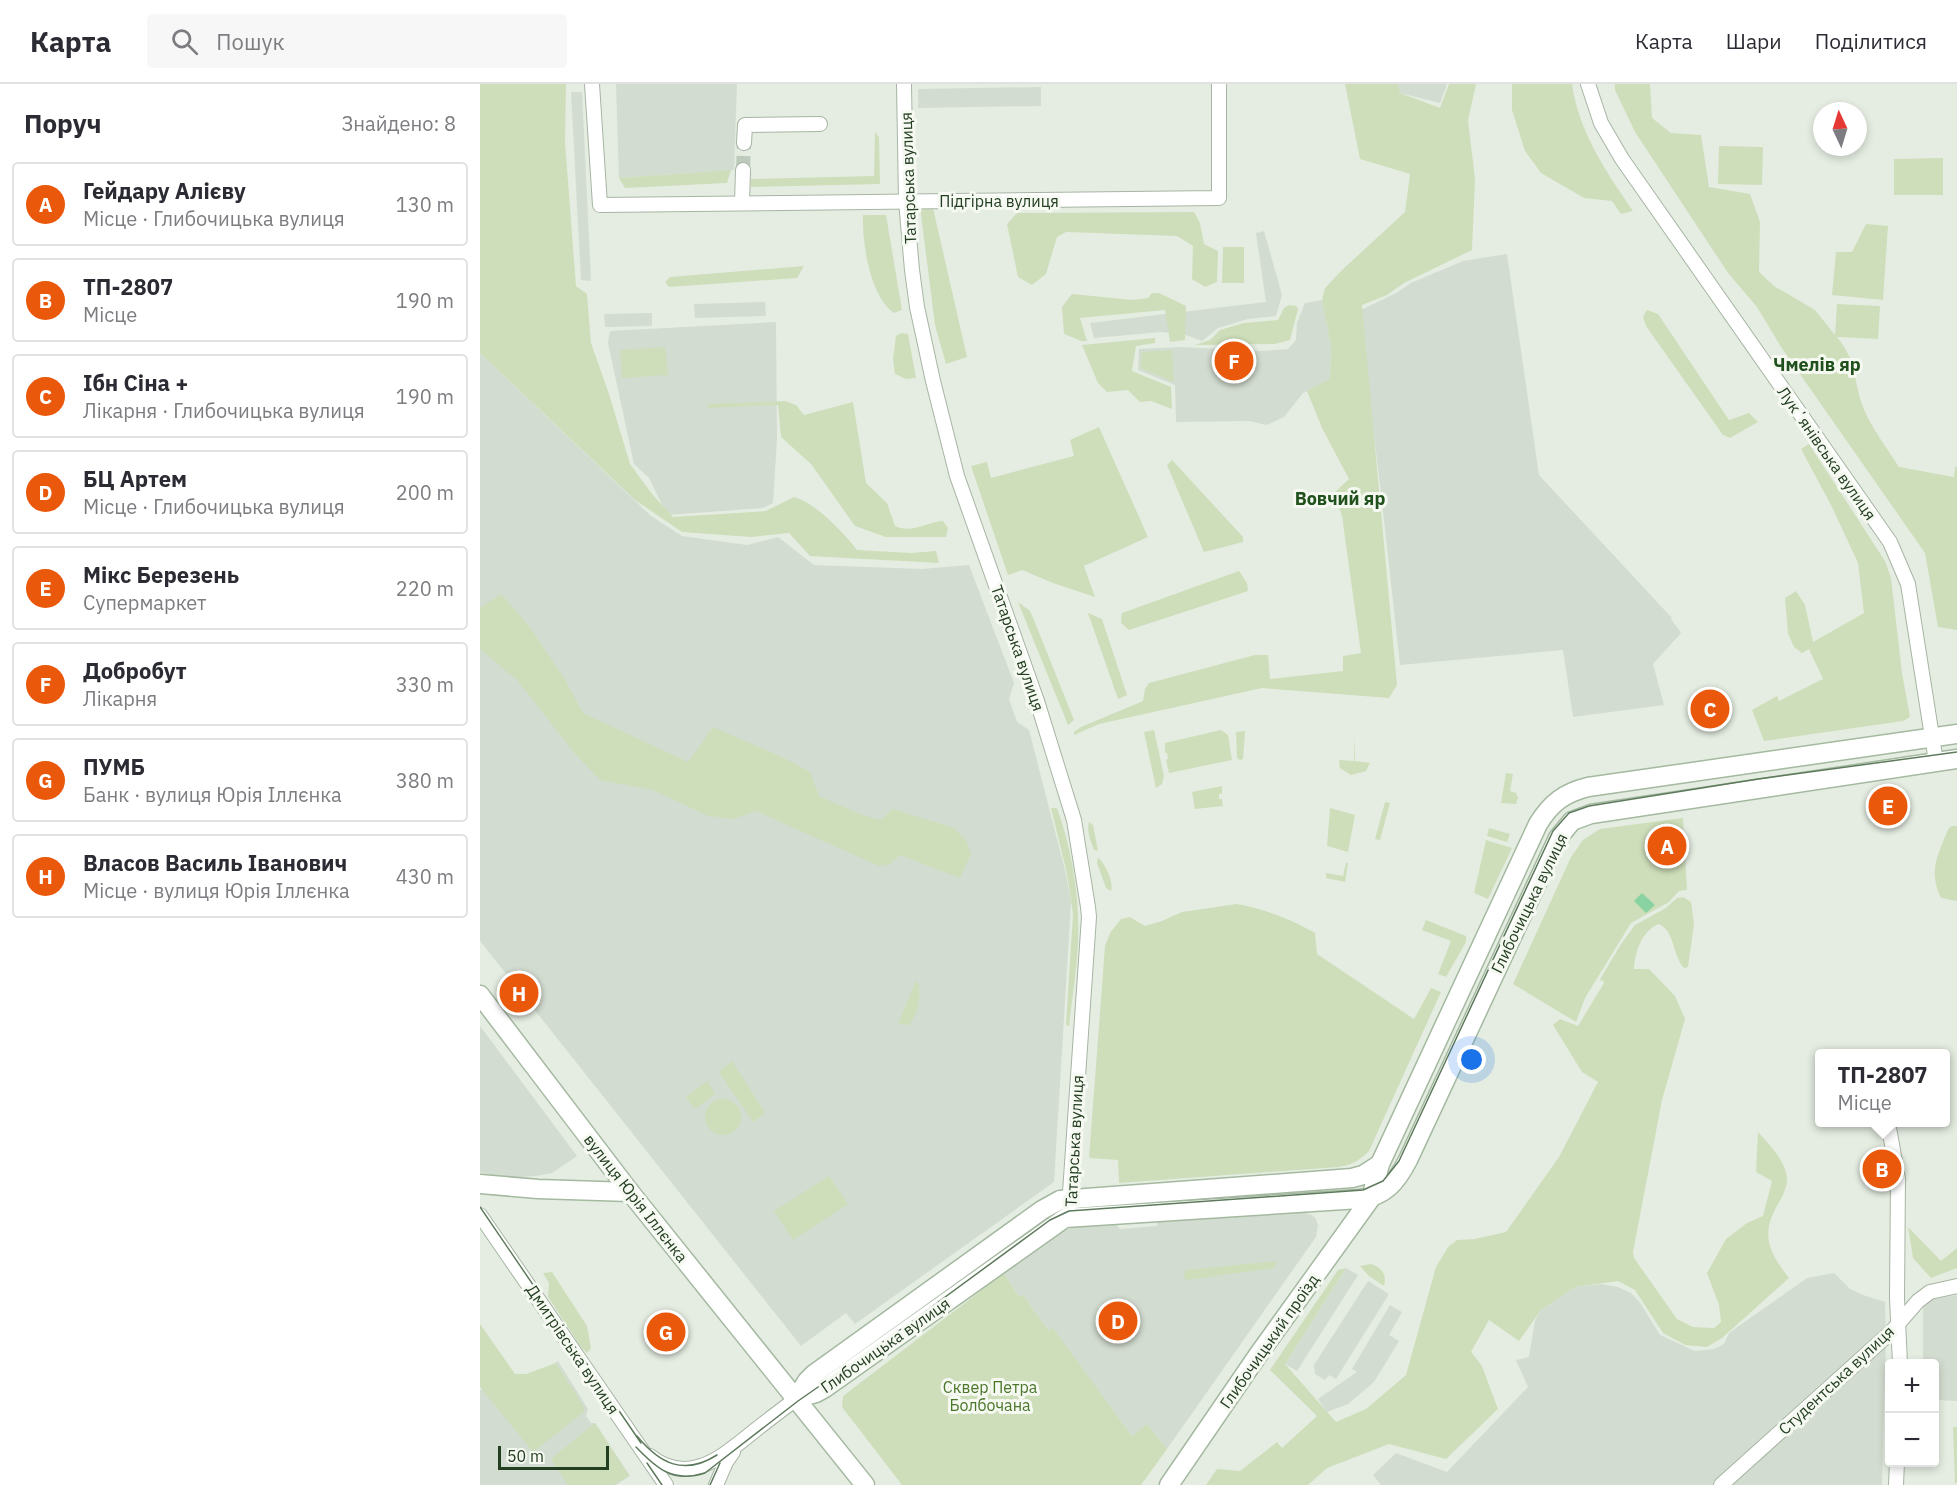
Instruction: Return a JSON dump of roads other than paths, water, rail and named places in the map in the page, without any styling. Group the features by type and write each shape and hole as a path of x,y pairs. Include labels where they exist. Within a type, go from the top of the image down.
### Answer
{"main road":[{"name":"Глибочицька вулиця","path":"1371,1198 1380,1164 1538,824 1554,802 1573,791 1588,787 1957,734"},
{"name":"Глибочицька вулиця","path":"796,1399 825,1388 1060,1221 1070,1217 1371,1198 1390,1188 1398,1180 1558,838 1572,820 1626,808 1957,759"},
{"name":"вулиця Юрія Іллєнка","path":"480,995 630,1192 865,1485"},
{"name":"Глибочицька вулиця","path":"796,1399 807,1381 823,1368 1042,1210 1060,1200 1336,1179 1364,1174 1380,1164"},
{"path":"1364,1174 1371,1198"},
{"path":"480,1184 538,1189 630,1192"},
{"name":"Глибочицький проїзд","path":"1169,1485 1264,1346 1371,1198"}],"street":[{"name":"Підгірна вулиця","path":"592,84 600,204 1219,198 1218,84"},
{"name":"Татарська вулиця","path":"904,84 906,201 916,307 957,476 1036,700 1077,834 1089,917 1068,1198 1070,1217"},
{"name":"Лукʼянівська вулиця","path":"1588,84 1600,123 1622,159 1890,542 1908,584 1936,762"},
{"path":"744,143 745,125 820,124"},
{"path":"742,203 743,170"},
{"path":"1889,1127 1898,1179 1896,1298 1900,1359"},
{"name":"Дмитрівська вулиця","path":"480,1215 666,1485"},
{"name":"Студентська вулиця","path":"1721,1485 1886,1337 1918,1301 1930,1292 1957,1286"},
{"path":"640,1446 657,1462 669,1468 695,1470 718,1459 796,1399"},
{"path":"716,1485 726,1462 749,1435"},
{"path":"1896,1485 1897,1467"}],"tunnel":[{"path":"743,170 744,143"}],"tram line":[{"path":"636,1447 651,1462 666,1472 684,1476 705,1473 798,1401 907,1325 1050,1220 1069,1211 1363,1190 1383,1181 1399,1161 1553,831 1569,813 1589,806 1758,779 1957,752"},
{"path":"480,1207 641,1443"},
{"path":"637,1436 655,1454 673,1464 694,1465 717,1455"},
{"path":"647,1463 662,1485"},
{"path":"710,1485 720,1463"}],"place":[{"name":"Добробут","path":"1234,361"},
{"name":"Ібн Сіна +","path":"1710,709"},
{"name":"Мікс Березень","path":"1888,806"},
{"name":"Гейдару Алієву","path":"1667,846"},
{"name":"Власов Василь Іванович","path":"519,993"},
{"name":"ТП-2807","path":"1882,1169"},
{"name":"БЦ Артем","path":"1118,1321"},
{"name":"ПУМБ","path":"666,1332"}],"district":[{"name":"Чмелів яр","path":"1817,364"},
{"name":"Вовчий яр","path":"1340,498"}],"park label":[{"name":"Сквер Петра Болбочана","path":"990,1396"}]}
